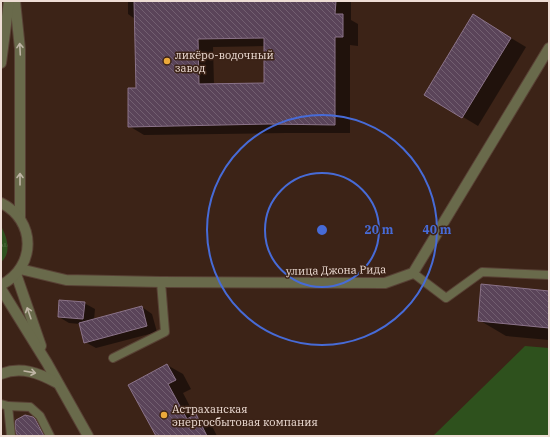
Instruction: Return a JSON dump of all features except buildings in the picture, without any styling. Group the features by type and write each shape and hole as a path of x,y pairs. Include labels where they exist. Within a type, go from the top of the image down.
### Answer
{"street":[{"path":"1,63 9,1"},
{"path":"15,1 20,49 20,218"},
{"path":"413,273 549,48"},
{"path":"1,203 10,207 20,218 26,230 28,244 26,256 18,271 1,285"},
{"path":"18,271 47,363"},
{"name":"улица Джона Рида","path":"18,271 66,280 161,282 385,283 413,273"},
{"path":"1,289 47,363 88,436"},
{"path":"1,374 13,370 35,372 57,383"}],"lane":[{"path":"413,273 446,298 482,272 549,275"},
{"path":"113,358 165,332 161,282"},
{"path":"11,436 4,405 30,407 40,416 50,436"}],"green space":[{"path":"1,226 7,240 7,250 1,262"},
{"path":"525,346 549,348 549,436 433,436"}],"place":[{"name":"ликёро-водочный завод","path":"167,61"},
{"name":"Астраханская энергосбытовая компания","path":"164,415"}]}
